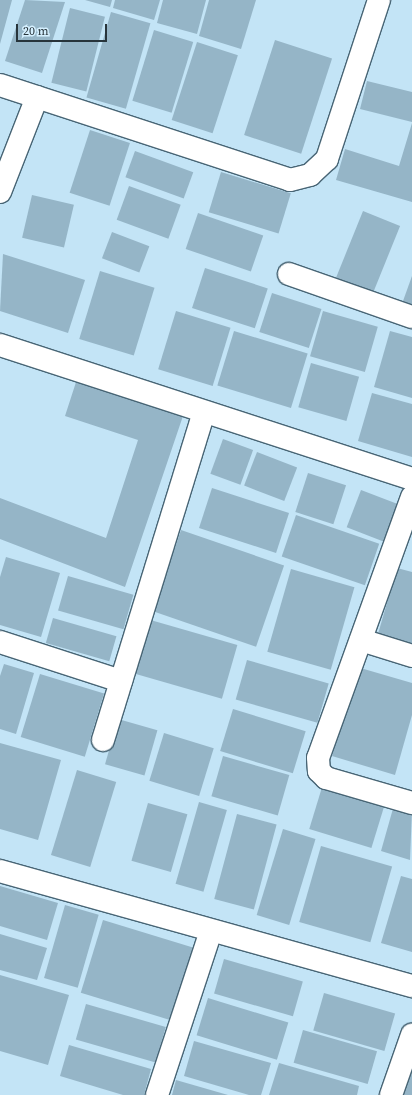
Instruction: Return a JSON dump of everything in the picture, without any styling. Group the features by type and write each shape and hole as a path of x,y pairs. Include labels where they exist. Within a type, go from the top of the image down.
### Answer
{"street":[{"path":"0,85 290,180 310,175 327,159 379,0"},
{"path":"0,192 37,97"},
{"path":"289,274 412,317"},
{"path":"0,346 412,479"},
{"path":"103,740 204,412"},
{"path":"412,497 318,758 319,771 326,778 412,803"},
{"path":"361,640 412,656"},
{"path":"0,642 121,681"},
{"path":"0,871 412,986"},
{"path":"157,1095 211,931"},
{"path":"391,1095 412,1034"}],"building":[{"path":"0,0 12,0 0,44"},
{"path":"25,0 65,2 42,73 5,61"},
{"path":"85,0 112,0 110,7"},
{"path":"115,0 160,0 154,20 113,8"},
{"path":"163,0 206,0 197,34 157,23"},
{"path":"209,0 256,0 241,49 199,36"},
{"path":"70,8 105,17 86,91 51,83"},
{"path":"111,12 150,23 126,109 86,98"},
{"path":"154,30 193,42 172,113 132,101"},
{"path":"275,40 332,59 301,154 244,135"},
{"path":"197,42 238,55 213,133 172,120"},
{"path":"367,81 412,92 412,122 360,109"},
{"path":"412,123 412,202 336,180 345,149 399,166"},
{"path":"90,130 130,143 110,206 70,193"},
{"path":"135,151 193,172 184,199 125,177"},
{"path":"221,172 291,193 279,234 209,212"},
{"path":"129,186 181,205 168,239 117,220"},
{"path":"32,195 74,205 64,248 22,238"},
{"path":"363,211 400,226 373,293 336,278"},
{"path":"198,213 263,235 251,271 186,249"},
{"path":"112,232 149,246 139,272 102,258"},
{"path":"3,254 85,280 68,333 0,311"},
{"path":"205,268 268,288 255,328 192,308"},
{"path":"100,271 155,288 134,356 79,339"},
{"path":"412,276 412,305 403,301"},
{"path":"272,293 321,309 309,348 259,332"},
{"path":"176,311 231,328 213,386 158,369"},
{"path":"323,311 378,327 365,372 310,356"},
{"path":"234,331 308,354 291,408 217,386"},
{"path":"390,331 412,337 412,398 374,387"},
{"path":"311,363 359,377 346,421 298,407"},
{"path":"77,379 184,413 125,587 0,539 0,498 106,538 138,440 65,416"},
{"path":"372,393 412,404 412,457 358,441"},
{"path":"223,439 253,450 240,485 210,474"},
{"path":"257,452 297,467 284,501 244,486"},
{"path":"308,473 346,485 333,524 295,512"},
{"path":"212,488 289,513 276,553 199,528"},
{"path":"361,490 398,504 384,542 347,527"},
{"path":"296,515 379,544 365,585 282,557"},
{"path":"181,530 284,565 256,647 153,611"},
{"path":"6,557 60,573 41,637 0,625 0,577"},
{"path":"397,568 412,572 412,645 378,634"},
{"path":"291,569 354,587 331,670 267,652"},
{"path":"68,576 133,595 123,629 58,611"},
{"path":"53,618 116,636 109,661 46,643"},
{"path":"147,619 237,645 222,699 132,673"},
{"path":"247,660 329,683 317,723 236,699"},
{"path":"4,664 34,673 16,734 0,729 0,676"},
{"path":"357,667 412,683 412,715 395,775 332,756"},
{"path":"40,674 104,694 85,757 21,737"},
{"path":"233,709 306,731 293,773 220,751"},
{"path":"118,719 157,730 144,775 105,764"},
{"path":"164,733 214,748 199,796 149,781"},
{"path":"0,743 61,760 38,840 0,829"},
{"path":"223,756 289,775 278,815 211,796"},
{"path":"77,770 116,782 90,867 51,855"},
{"path":"323,784 385,803 371,848 309,829"},
{"path":"199,802 227,810 203,892 176,884"},
{"path":"148,803 187,814 171,872 131,861"},
{"path":"394,805 412,810 410,860 381,851"},
{"path":"237,814 277,825 254,910 214,899"},
{"path":"283,829 316,839 289,925 257,915"},
{"path":"321,846 392,866 370,942 299,922"},
{"path":"401,876 412,879 412,952 381,943"},
{"path":"0,886 58,903 47,940 0,926"},
{"path":"65,905 99,915 78,988 44,978"},
{"path":"103,920 193,947 171,1020 81,993"},
{"path":"0,934 47,948 37,980 0,970"},
{"path":"224,959 303,982 293,1016 214,994"},
{"path":"0,975 69,995 48,1065 0,1051"},
{"path":"324,993 395,1013 384,1051 313,1030"},
{"path":"208,998 288,1023 277,1060 197,1035"},
{"path":"86,1004 166,1027 156,1062 76,1040"},
{"path":"303,1030 377,1051 368,1084 294,1063"},
{"path":"194,1041 271,1063 261,1095 249,1095 184,1076"},
{"path":"69,1045 151,1069 144,1095 123,1095 60,1076"},
{"path":"279,1063 359,1086 357,1095 269,1095"},
{"path":"412,1067 412,1095 402,1095"},
{"path":"176,1080 228,1095 172,1095"}]}
